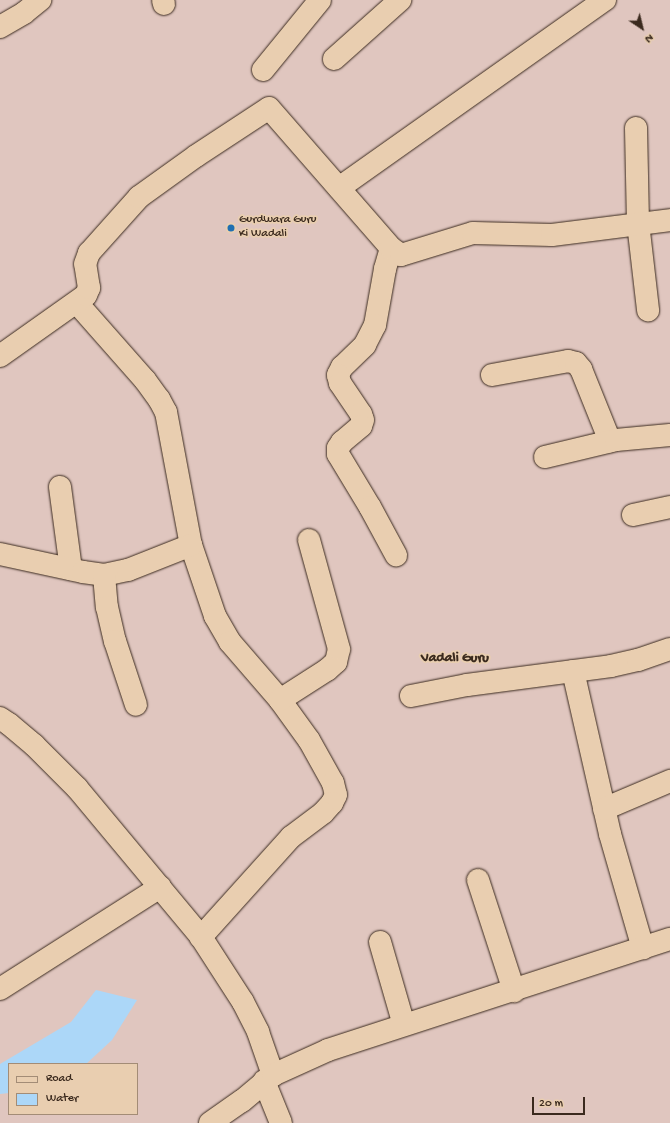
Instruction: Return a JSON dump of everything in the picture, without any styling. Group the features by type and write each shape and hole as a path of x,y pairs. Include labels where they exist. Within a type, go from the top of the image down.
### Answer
{"street":[{"path":"0,27 24,13 40,0"},
{"path":"263,70 320,0"},
{"path":"334,59 400,0"},
{"path":"338,188 605,0"},
{"path":"0,356 77,303 86,295 89,288 85,264 89,253 139,197 269,108 391,248 401,254 473,232 552,235 670,220"},
{"path":"636,128 638,223 648,310"},
{"path":"391,248 385,269 375,325 365,345 342,368 338,375 340,383 362,414 363,420 361,426 342,442 338,448 338,454 396,554"},
{"path":"77,303 145,380 159,399 166,412 191,545 215,616 230,642 280,700 309,740 333,783 336,795 332,803 323,813 292,837 201,937"},
{"path":"492,375 568,361 576,363 581,369 610,441"},
{"path":"545,457 610,441 670,435"},
{"path":"60,487 71,569"},
{"path":"633,515 670,508"},
{"path":"280,700 327,670 336,662 339,649 309,540"},
{"path":"0,554 104,575 128,570 191,545"},
{"path":"104,575 107,606 114,641 136,705"},
{"path":"411,696 467,684 573,671 638,660 670,649"},
{"path":"573,671 604,809 643,948"},
{"path":"0,718 29,741 77,788 201,937 243,1002 258,1032 268,1078 281,1123"},
{"path":"604,809 670,781"},
{"path":"478,880 514,991"},
{"path":"0,989 160,887"},
{"path":"210,1123 242,1101 268,1078 328,1050 514,991 670,939"},
{"path":"380,942 404,1026"}],"water":[{"path":"96,990 137,1000 112,1040 87,1063 8,1063 8,1093 0,1094 0,1064 71,1022"}],"place":[{"name":"Gurdwara Guru Ki Wadali","path":"231,228"}],"district":[{"name":"Vadali Guru","path":"455,659"}]}
